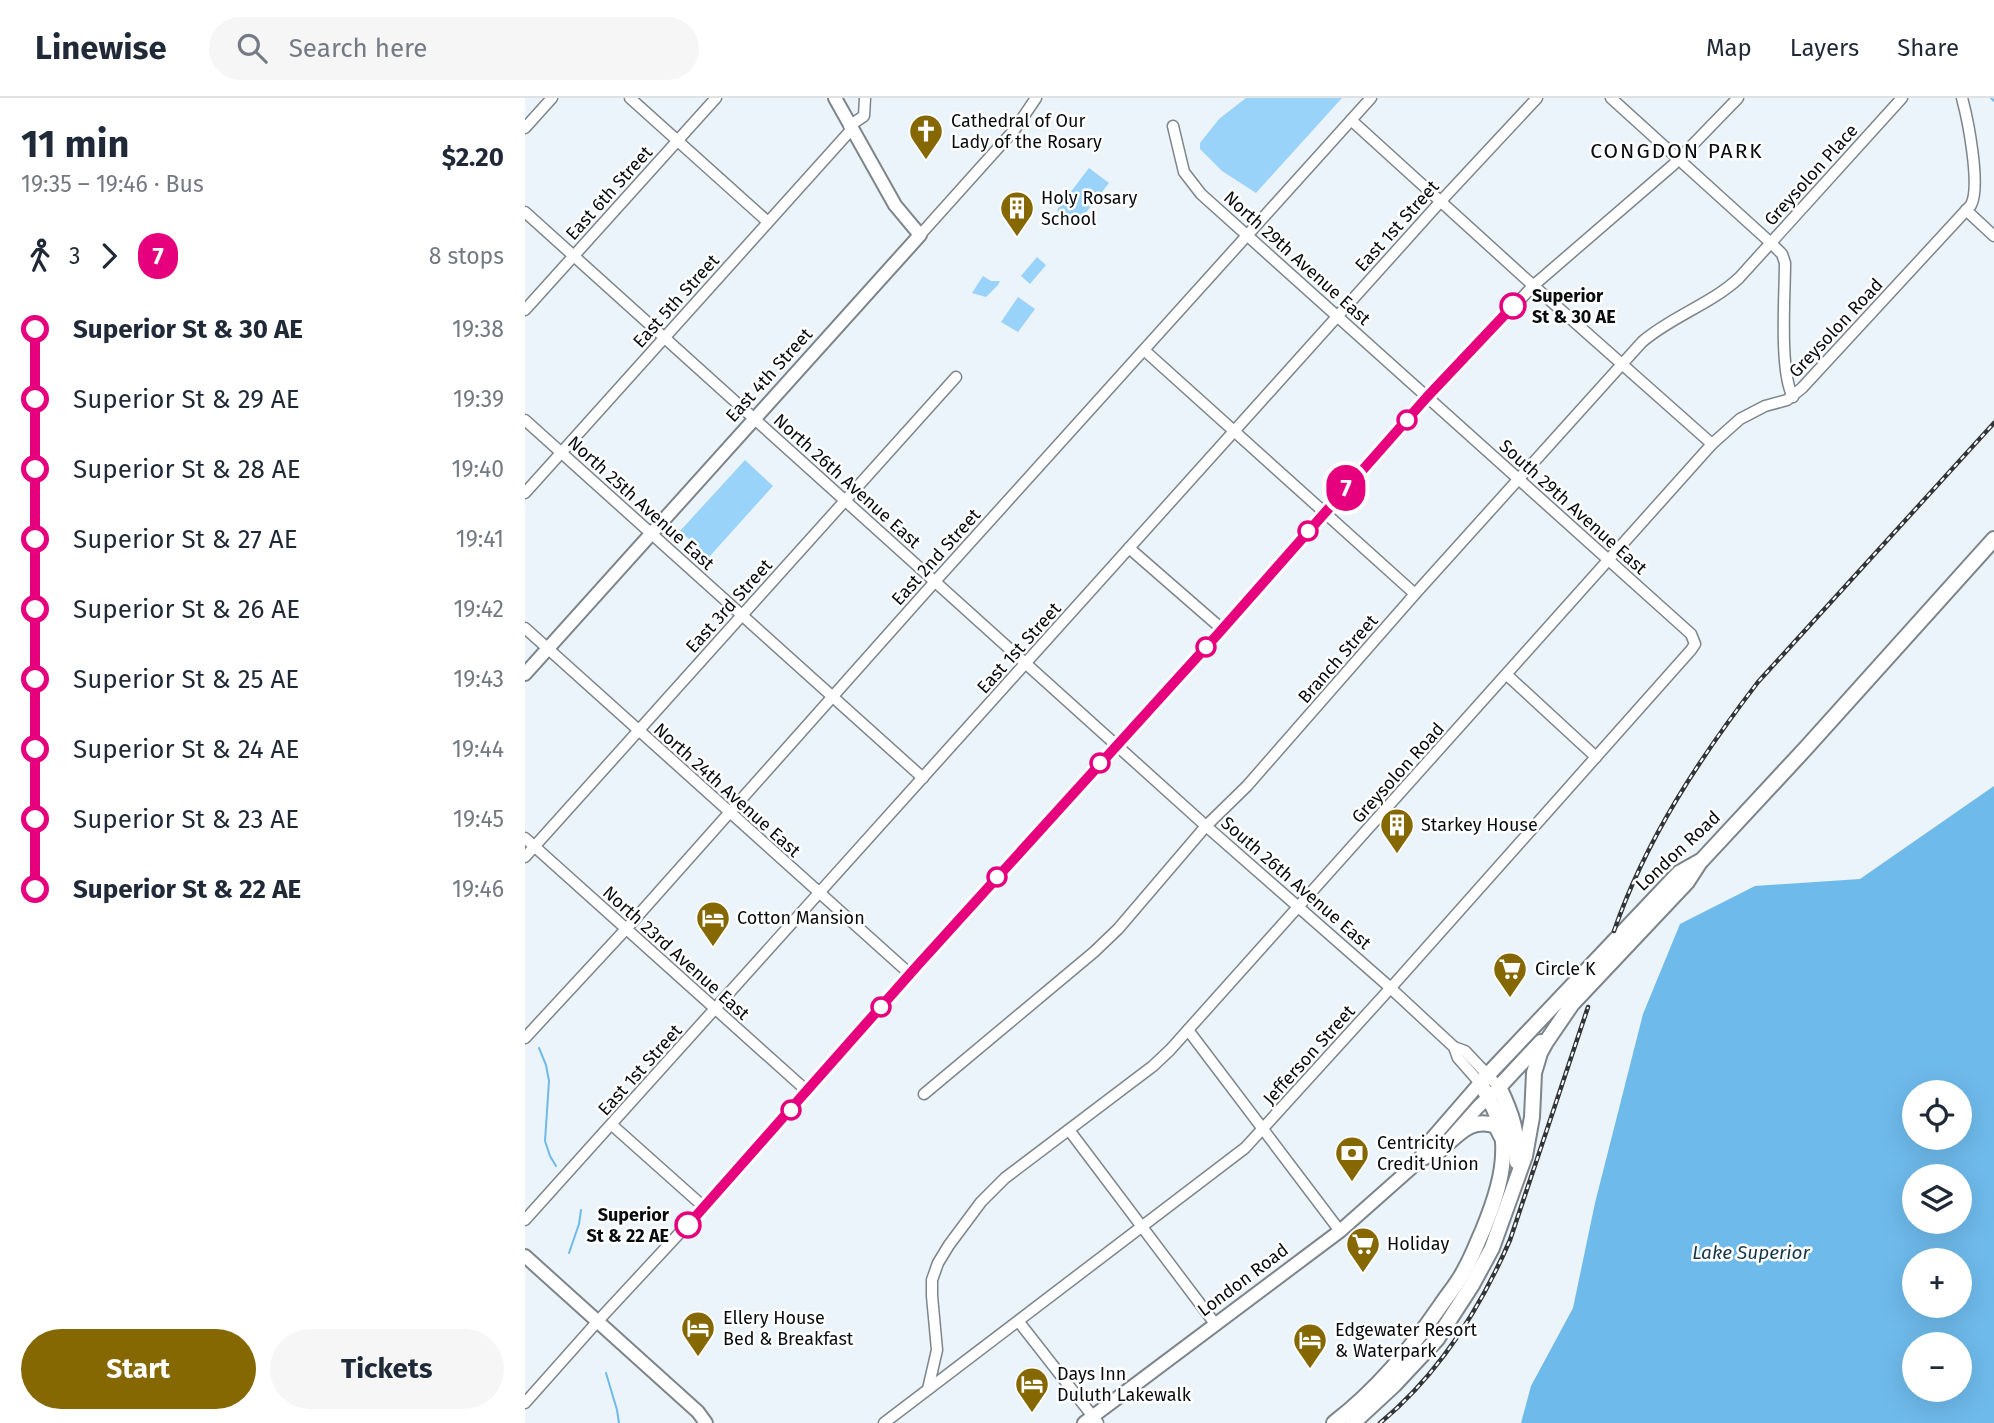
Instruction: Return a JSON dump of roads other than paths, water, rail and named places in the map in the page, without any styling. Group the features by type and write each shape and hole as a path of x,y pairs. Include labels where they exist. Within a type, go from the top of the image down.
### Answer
{"highway":[{"name":"London Road","path":"1484,1078 1679,873 1702,860 1994,539"},
{"path":"1353,1423 1394,1385 1437,1339 1492,1248 1525,1156 1531,1129 1537,1063 1546,1042 1572,1004 1687,882 1702,860"},
{"name":"London Road","path":"1494,1092 1552,1030 1572,1004"},
{"path":"1484,1078 1515,1124 1518,1146 1513,1188"},
{"path":"1333,1423 1386,1377 1419,1336 1464,1271 1490,1213 1500,1177 1503,1140 1494,1092"},
{"path":"1439,1151 1471,1125 1485,1122 1496,1126 1503,1140"}],"main road":[{"path":"835,98 895,205 920,235"},
{"name":"East 4th Street","path":"525,674 920,235"},
{"name":"London Road","path":"1419,1161 1428,1143 1484,1078"},
{"name":"London Road","path":"1091,1421 1340,1231 1419,1161 1439,1151 1494,1092"},
{"path":"525,1256 698,1412 706,1423"}],"street":[{"path":"525,128 552,98"},
{"path":"629,98 768,222"},
{"name":"East 6th Street","path":"525,310 716,98"},
{"name":"East 5th Street","path":"525,493 850,128 864,116 865,98"},
{"name":"East 4th Street","path":"920,235 1025,116 1036,98"},
{"name":"East 2nd Street","path":"525,1038 626,929 1371,98"},
{"name":"East 1st Street","path":"525,1220 1441,201 1537,98"},
{"path":"1611,98 1782,254 1785,263 1785,367 1793,397"},
{"path":"525,1403 704,1207 1427,397 1534,285 1679,159 1738,98"},
{"name":"Greysolon Place","path":"1771,243 1902,98"},
{"path":"1962,98 1970,135 1975,195 1966,210 1994,236"},
{"path":"1351,120 1712,444"},
{"name":"North 29th Avenue East","path":"1173,125 1179,158 1188,179 1201,194 1427,397"},
{"name":"Greysolon Road","path":"928,1390 937,1350 932,1287 938,1263 987,1195 1005,1178 1161,1059 1712,444 1739,419 1765,406 1793,397 1966,210"},
{"name":"North 26th Avenue East","path":"525,212 1117,744"},
{"name":"Branch Street","path":"924,1094 1118,929 1206,826 1247,786 1622,363 1655,330 1732,285 1771,243"},
{"path":"1144,350 1415,594"},
{"name":"East 3rd Street","path":"525,857 957,377"},
{"name":"South 29th Avenue East","path":"1427,397 1609,559 1691,634 1695,642"},
{"name":"North 25th Avenue East","path":"525,420 923,778"},
{"path":"1129,548 1222,629"},
{"name":"North 24th Avenue East","path":"525,628 910,974"},
{"name":"Jefferson Street","path":"884,1423 1245,1148 1391,988 1691,650 1695,642"},
{"path":"1507,675 1596,757"},
{"name":"South 26th Avenue East","path":"1117,744 1454,1047 1465,1051 1484,1078"},
{"name":"North 23rd Avenue East","path":"525,838 807,1091"},
{"path":"1188,1030 1340,1231"},
{"path":"612,1125 704,1207"},
{"path":"1069,1129 1216,1325"},
{"path":"1019,1322 1091,1421"}],"water":[{"name":"Lake Superior","path":"1994,786 1994,1423 1521,1423 1531,1386 1573,1308 1595,1203 1643,1014 1680,924 1755,886 1860,879"}],"waterway":[{"path":"1991,98 1994,101"},
{"path":"539,1048 549,1081 545,1141 556,1166"},
{"path":"569,1253 581,1210"},
{"path":"606,1373 619,1423"}],"railway":[{"path":"1614,931 1658,832 1695,770 1736,711 1758,682 1994,423"},
{"path":"1380,1423 1421,1384 1439,1362 1471,1316 1498,1266 1510,1240 1588,1007"}],"place":[{"name":"Cathedral of Our Lady of the Rosary","path":"926,161"},
{"name":"Holy Rosary School","path":"1017,238"},
{"name":"Superior St & 30 AE","path":"1513,306"},
{"name":"Starkey House","path":"1397,855"},
{"name":"Cotton Mansion","path":"713,948"},
{"name":"Circle K","path":"1510,999"},
{"name":"Centricity Credit Union","path":"1352,1183"},
{"name":"Superior St & 22 AE","path":"688,1225"},
{"name":"Holiday","path":"1363,1274"},
{"name":"Ellery House Bed & Breakfast","path":"698,1358"},
{"name":"Edgewater Resort & Waterpark","path":"1310,1370"},
{"name":"Days Inn Duluth Lakewalk","path":"1032,1414"}],"district":[{"name":"CONGDON PARK","path":"1677,151"}]}
